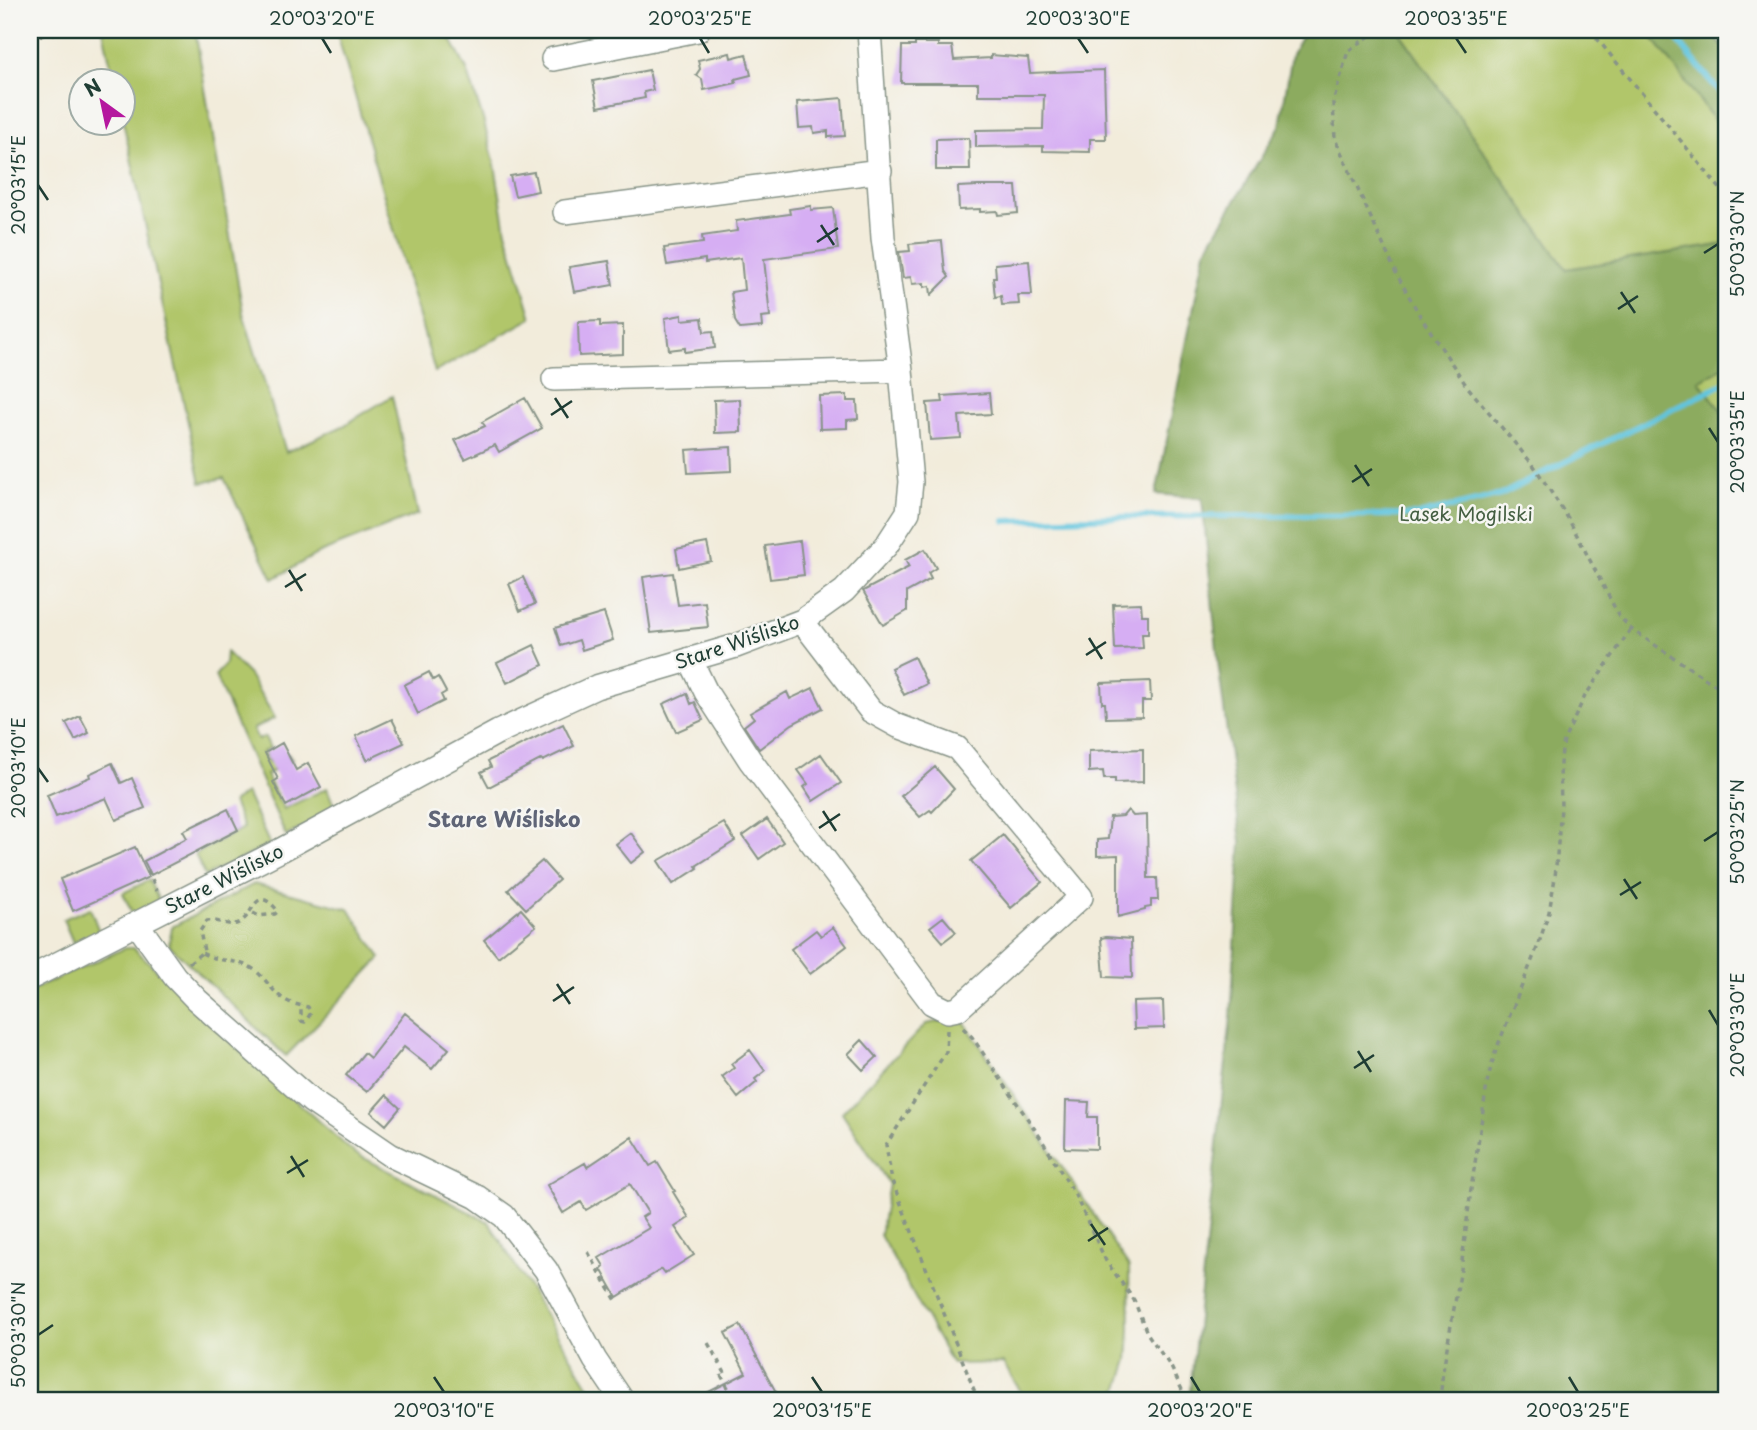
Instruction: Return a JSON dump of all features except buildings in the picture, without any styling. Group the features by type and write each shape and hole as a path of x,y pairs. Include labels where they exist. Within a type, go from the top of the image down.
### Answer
{"street":[{"path":"553,59 698,30"},
{"name":"Stare Wiślisko","path":"30,978 281,850 498,732 596,687 748,642 802,621 844,591 886,546 908,512 911,482 901,370 883,238 869,30"},
{"path":"565,212 880,171"},
{"path":"554,379 901,370"},
{"path":"690,659 706,692 750,760 932,1003 945,1011 958,1009 1081,897 957,748 898,726 871,711 802,621"},
{"path":"137,924 175,977 197,1000 311,1101 390,1155 492,1206 504,1216 546,1270 595,1360 622,1400"}],"path":[{"path":"30,37 79,30"},
{"path":"1378,30 1348,51 1333,103 1335,139 1396,273 1419,314 1466,385 1534,466 1567,518 1619,616 1631,629 1727,693"},
{"path":"1590,30 1727,197"},
{"path":"1440,1400 1488,1078 1496,1050 1539,943 1555,878 1561,808 1560,763 1564,740 1585,696 1631,629"},
{"path":"148,870 157,892"},
{"path":"175,977 202,953 204,943 200,931 207,921 236,924 244,920 253,905 260,900 265,900 278,911 275,914 259,916 251,912"},
{"path":"202,953 213,959 252,968 264,977 282,998 308,1007 311,1013 305,1022 301,1021 301,1006"},
{"path":"945,1011 946,1052 886,1145 892,1181 978,1400"},
{"path":"945,1011 972,1037 1040,1137 1074,1195 1107,1261 1133,1300 1147,1333 1171,1367 1184,1394 1184,1400"},
{"path":"588,1252 617,1302"},
{"path":"708,1343 733,1397 727,1400"}],"green space":[{"path":"103,30 195,30 243,313 286,452 343,426 392,396 418,514 317,554 273,579 224,478 201,483 126,136 136,136 136,66 111,66"},
{"path":"336,30 446,30 467,70 483,119 495,165 506,231 532,318 435,372"},
{"name":"Lasek Mogilski","path":"1305,30 1398,30 1566,269 1727,244 1727,365 1699,381 1727,418 1727,1400 1189,1400 1231,1017 1241,842 1219,670 1202,498 1156,494 1205,251 1280,126 1292,54"},
{"path":"1398,30 1647,30 1727,137 1727,244 1566,269"},
{"path":"1647,30 1707,30 1727,51 1727,137"},
{"path":"1727,365 1727,418 1699,381"},
{"path":"226,652 249,675 275,718 253,729 258,740 265,737 270,748 263,752 268,762 288,754 292,760 266,775 284,809 327,788 336,811 286,836 215,676 225,664"},
{"path":"246,793 270,845 205,876 195,854 243,828 233,802"},
{"path":"149,880 160,903 134,917 123,893"},
{"path":"254,884 349,909 381,958 286,1056 169,945 172,927"},
{"path":"90,908 100,934 75,947 63,919"},
{"path":"125,948 134,948 247,1057 354,1153 489,1222 597,1400 30,1400 30,991"},
{"path":"961,1017 1129,1267 1128,1360 1115,1400 1026,1400 1003,1363 952,1364 880,1235 889,1184 842,1112 926,1024"}],"waterway":[{"path":"1669,30 1727,101"},
{"path":"1541,474 1727,382"},
{"path":"1005,521 1119,517 1418,515 1501,495 1536,477"}],"district":[{"name":"Stare Wiślisko","path":"504,820"}]}
